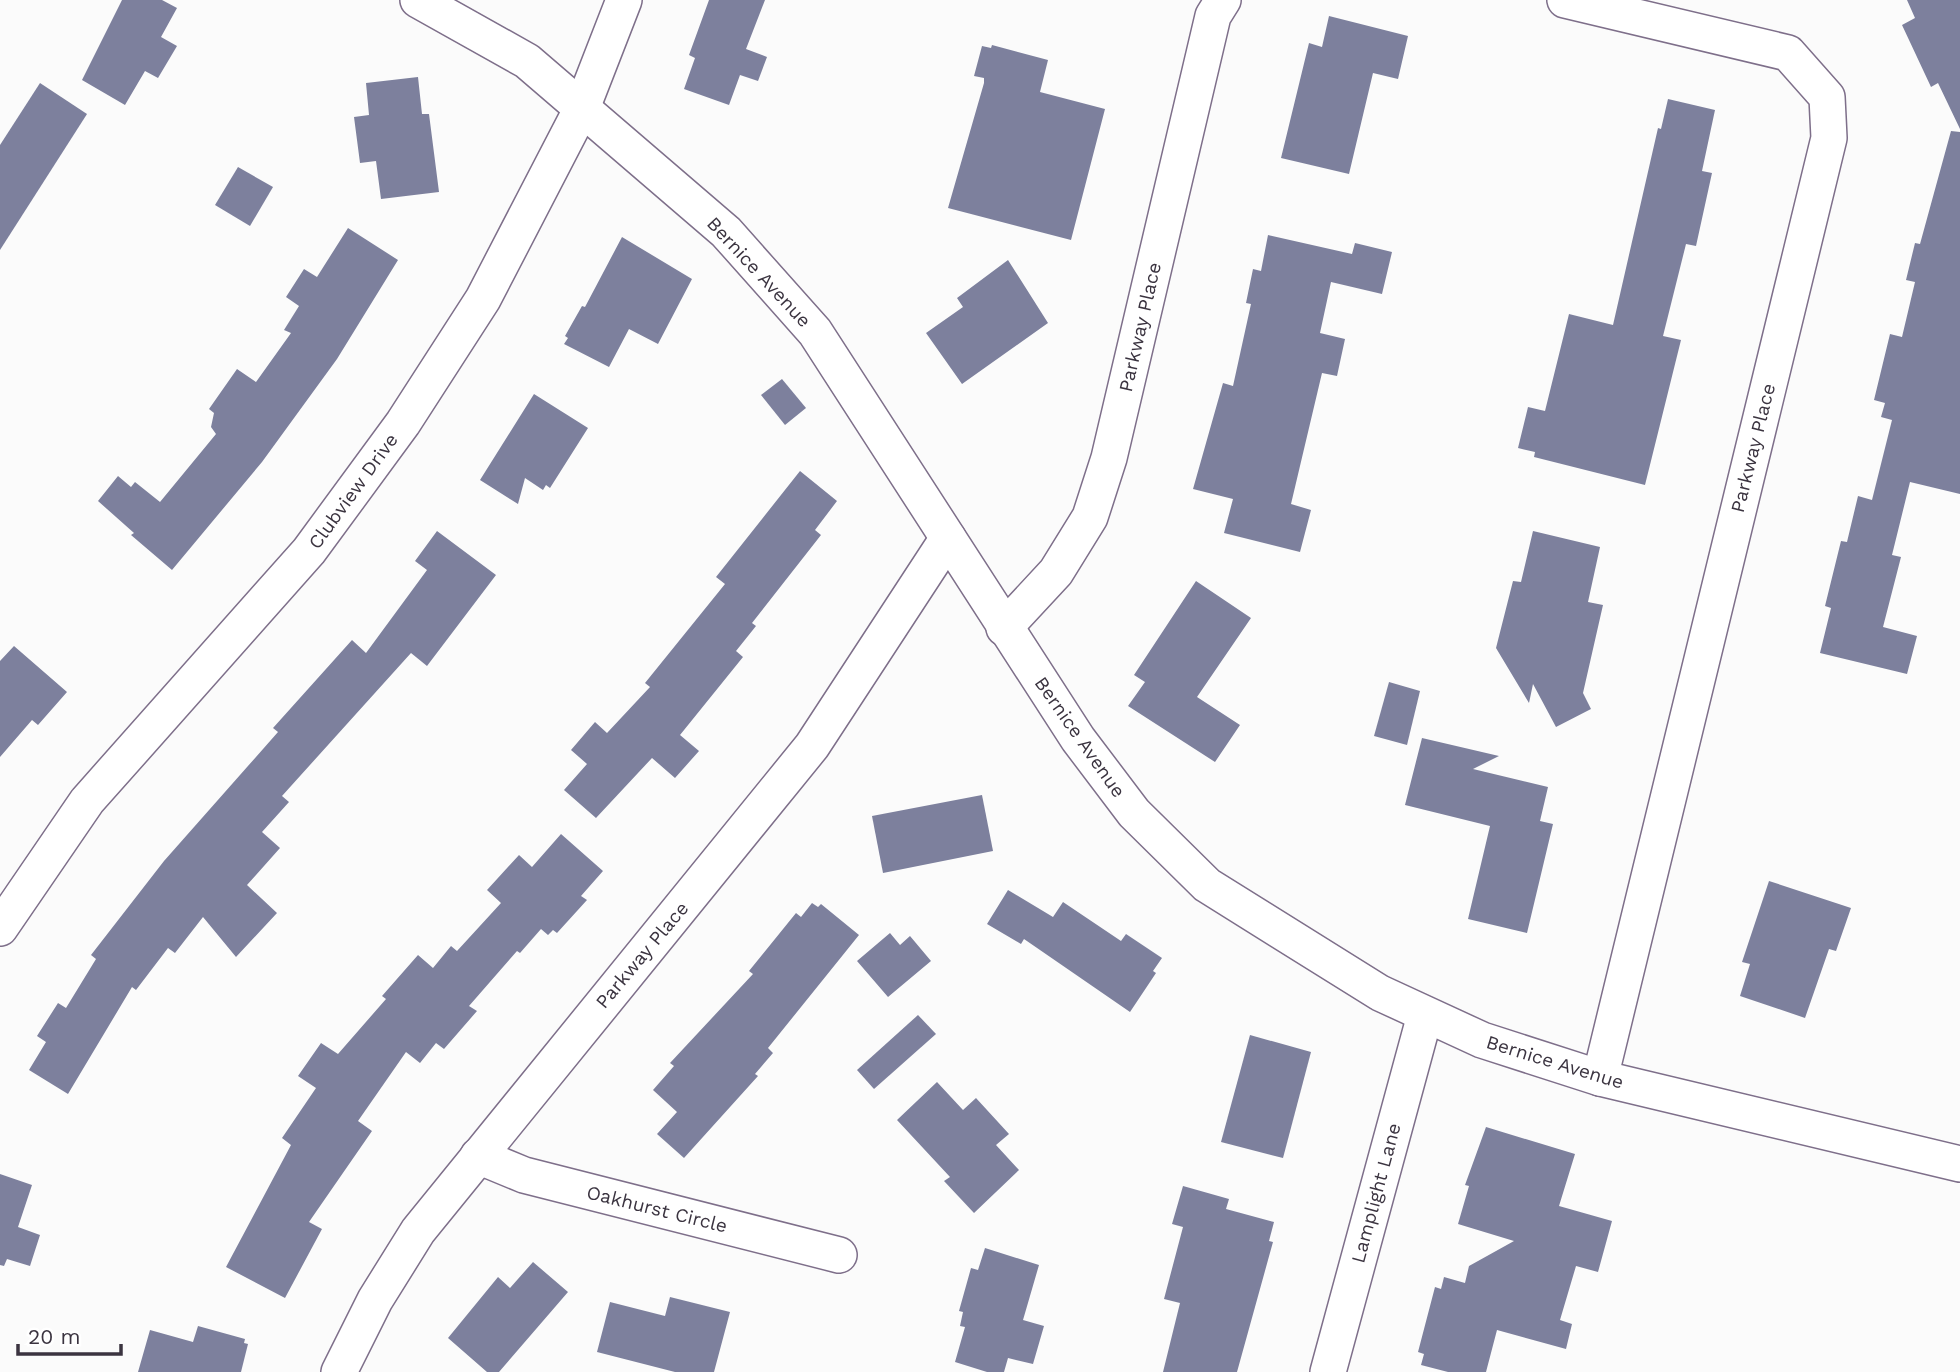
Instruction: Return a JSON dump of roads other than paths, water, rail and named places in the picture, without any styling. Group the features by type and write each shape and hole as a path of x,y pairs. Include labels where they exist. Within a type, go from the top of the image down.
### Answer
{"street":[{"name":"Bernice Avenue","path":"418,0 527,61 726,232 815,332 1078,739 1134,813 1207,885 1380,993 1482,1040 1600,1078 1960,1164"},
{"name":"Clubview Drive","path":"0,928 87,802 309,551 403,423 484,299 582,108 624,0"},
{"name":"Parkway Place","path":"1004,628 1056,572 1090,517 1109,458 1213,16 1223,0"},
{"name":"Parkway Place","path":"1565,0 1788,53 1827,97 1829,138 1600,1078"},
{"name":"Parkway Place","path":"339,1372 375,1300 418,1231 812,746 948,537"},
{"name":"Lamplight Lane","path":"1328,1372 1425,1014"},
{"name":"Oakhurst Circle","path":"478,1156 524,1175 839,1255"}]}
